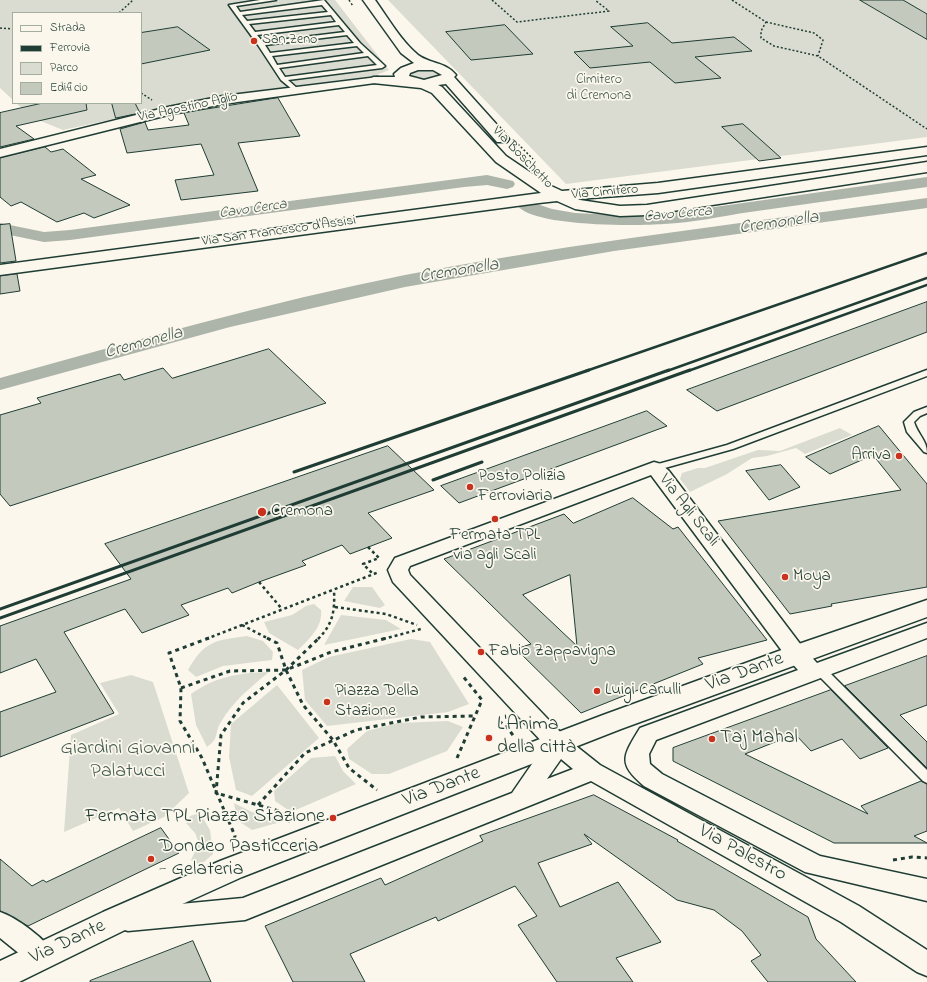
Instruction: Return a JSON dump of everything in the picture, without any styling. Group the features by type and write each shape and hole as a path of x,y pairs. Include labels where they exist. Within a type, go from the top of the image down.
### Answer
{"street":[{"name":"Via Boschetto","path":"356,0 405,71 437,90 501,159 543,188 559,196"},
{"name":"Via Boschetto","path":"369,0 406,50 414,58 430,67 448,72 448,78 513,151 544,179 559,196"},
{"name":"Via Boschetto","path":"405,71 415,67 430,67"},
{"path":"405,71 439,82 448,78"},
{"name":"Via Agostino Aglio","path":"0,152 168,111 223,100 295,89 378,80 405,71"},
{"name":"Via Cimitero","path":"559,196 658,188 927,151"},
{"name":"Via Cimitero","path":"559,196 575,204 596,208 647,210 927,167"},
{"name":"Via San Francesco d'Assisi","path":"0,270 327,225 559,196"},
{"name":"Via Agli Scali","path":"402,562 654,468 662,475 809,665"},
{"path":"402,562 398,570 400,577 558,744 521,799"},
{"name":"Via Dante","path":"637,754 648,734 809,665 927,608"},
{"name":"Via Dante","path":"0,976 114,921 231,869 558,744 809,665 927,630"},
{"name":"Via Palestro","path":"558,744 592,771 850,914 927,964"},
{"name":"Via Palestro","path":"637,754 639,768 654,780 814,865 927,890"},
{"name":"Via Dante","path":"114,921 245,909 592,771"},
{"path":"0,923 41,955"}],"lane":[{"path":"273,0 232,5 261,44 283,79 295,89"},
{"path":"239,14 322,2 358,44 382,66 283,79"},
{"path":"245,23 332,13"},
{"path":"253,34 341,23"},
{"path":"261,44 350,33"},
{"path":"268,55 358,44"},
{"path":"276,67 370,54"},
{"path":"654,468 730,447 927,373"},
{"path":"927,410 917,414 909,422 912,432 927,450"},
{"path":"809,665 927,778"}],"path":[{"path":"120,12 133,0"},
{"path":"492,0 517,22 608,11 595,0"},
{"path":"732,0 766,22 814,34 823,40 818,56"},
{"path":"766,22 760,38 774,46 818,56 927,129"},
{"path":"0,28 12,29"},
{"path":"368,547 379,558 363,564 373,574"},
{"path":"231,847 235,836 202,758 180,721 181,688 169,653 334,590 402,562"},
{"path":"259,582 282,609"},
{"path":"216,793 220,735 243,703 286,670 328,629 335,608 334,590"},
{"path":"181,688 230,671 286,670 331,652 425,628 386,614 335,608"},
{"path":"242,625 277,643 286,670 303,705 333,740 349,768 377,790"},
{"path":"457,758 482,700 459,671"},
{"path":"258,805 304,753 356,730 420,717 474,716"},
{"path":"216,793 279,812 290,822"},
{"path":"892,860 912,857 927,858"}],"green space":[{"name":"San Zeno","path":"0,0 335,0 389,70 374,76 269,89 160,109 63,130 31,117 17,104 142,104 142,12 12,12 12,99 0,88"},
{"name":"Cimitero di Cremona","path":"388,0 927,0 927,137 566,184"},
{"path":"418,70 434,70 442,75 441,77 424,81 409,76 410,72"},
{"path":"840,428 852,435 805,454 796,448 767,456 752,458 727,474 690,492 680,479 682,473 698,468 705,468 758,450 780,451"},
{"path":"353,587 372,587 385,605 380,608 344,601"},
{"path":"314,604 321,610 320,622 307,642 298,650 269,633 264,622 292,615 306,606"},
{"path":"341,615 386,620 401,629 324,645"},
{"path":"247,636 263,641 273,652 272,660 223,666 196,677 188,670 200,653 212,644 227,639"},
{"path":"411,639 430,642 469,704 448,712 327,726 305,700 302,670 329,657"},
{"name":"Giardini Giovanni Palatucci","path":"269,672 231,707 219,726 214,741 207,747 196,725 191,694 219,679 247,673"},
{"name":"Giardini Giovanni Palatucci","path":"131,675 153,682 189,793 164,817 133,831 119,808 64,832 71,735 119,714 100,683"},
{"name":"Giardini Giovanni Palatucci","path":"277,685 319,738 252,796 236,790 229,757 231,724"},
{"path":"448,721 463,727 447,751 389,774 372,774 349,759 347,749 367,731 398,723"},
{"path":"335,756 343,771 356,784 291,812 275,801 274,791 311,758"},
{"name":"Giardini Giovanni Palatucci","path":"234,803 252,812 277,817 277,823 252,830 237,820"},
{"name":"Giardini Giovanni Palatucci","path":"200,813 210,830 213,854 204,862 196,864 191,860 199,843 195,833 186,823 190,816"}],"building":[{"path":"860,0 903,0 927,14 927,39"},
{"path":"648,23 672,43 734,37 752,51 695,57 721,78 675,83 650,62 590,68 574,52 633,46 611,27"},
{"path":"505,25 533,54 471,60 446,32"},
{"path":"178,27 210,50 142,64 142,33"},
{"path":"278,98 300,136 238,143 258,191 181,200 175,180 214,175 201,144 127,153 120,129 145,122 148,130 189,125 184,113"},
{"path":"39,104 86,104 87,110 16,126 34,139 0,147 0,113"},
{"path":"112,104 136,104 140,113 116,118"},
{"path":"743,124 781,158 759,161 722,127"},
{"path":"45,147 51,152 63,149 96,175 81,179 130,205 94,218 84,213 57,222 21,202 11,206 0,197 0,158"},
{"path":"10,224 16,261 0,263 0,225"},
{"path":"17,274 20,291 0,294 0,276"},
{"path":"927,302 927,332 717,411 687,390"},
{"path":"269,349 326,403 10,506 0,494 0,415 41,403 37,398 120,374 124,380 163,368 172,378"},
{"path":"647,411 667,426 459,503 441,486"},
{"path":"879,426 927,484 927,587 831,604 832,606 790,614 718,521 901,490 873,455 830,474 806,457"},
{"path":"388,446 434,490 368,513 392,538 350,554 342,545 302,561 306,565 232,593 228,588 181,605 189,615 142,633 125,609 64,632 114,713 0,757 0,712 56,692 36,659 0,673 0,626 131,579 105,544"},
{"path":"781,465 800,487 769,500 746,471"},
{"path":"633,498 673,529 678,527 767,640 698,658 703,664 581,713 516,649 531,644 444,559 564,514 573,523","holes":["570,575 577,646 523,595"]},
{"path":"927,656 927,705 900,715 927,742 927,768 845,686"},
{"path":"831,690 888,748 860,759 842,739 811,751 795,734 745,754 868,814 861,806 921,781 927,784 927,831 914,836 927,843 834,843 673,761 673,748"},
{"path":"594,795 678,840 677,841 808,917 816,939 856,982 768,982 751,961 761,955 742,931 714,910 677,900 584,834 592,844 538,863 560,907 618,882 661,942 616,958 633,982 557,982 518,925 537,916 515,886 438,921 436,917 350,954 365,982 293,982 265,926 381,878 385,885 483,841 480,836"},
{"path":"161,828 179,853 28,926 0,911 0,859 32,886 43,880 46,882"},
{"path":"193,941 211,982 90,982 90,981"}],"waterway":[{"name":"Cavo Cerca","path":"0,228 44,237 70,235 464,182 487,180 507,184"},
{"name":"Cavo Cerca","path":"525,205 549,214 575,218 617,220 665,219 927,182"},
{"name":"Cremonella","path":"0,384 226,322 405,281 614,246 927,203"}],"railway":[{"path":"586,371 927,253"},
{"path":"667,371 927,278"},
{"path":"688,371 927,285"},
{"path":"294,472 589,370"},
{"path":"0,609 669,370"},
{"path":"0,618 690,370"},
{"path":"433,480 482,462"}],"place":[{"name":"San Zeno","path":"254,41"},
{"name":"Arriva","path":"899,456"},
{"name":"Posto Polizia Ferroviaria","path":"470,487"},
{"name":"Cremona","path":"262,512"},
{"name":"Fermata TPL via agli Scali","path":"495,519"},
{"name":"Moya","path":"785,577"},
{"name":"Fabio Zappavigna","path":"481,652"},
{"name":"Luigi Carulli","path":"597,691"},
{"name":"Piazza Della Stazione","path":"327,702"},
{"name":"L'Anima della città","path":"489,738"},
{"name":"Taj Mahal","path":"712,739"},
{"name":"Fermata TPL Piazza Stazione","path":"333,818"},
{"name":"Dondeo Pasticceria - Gelateria","path":"151,859"}]}
